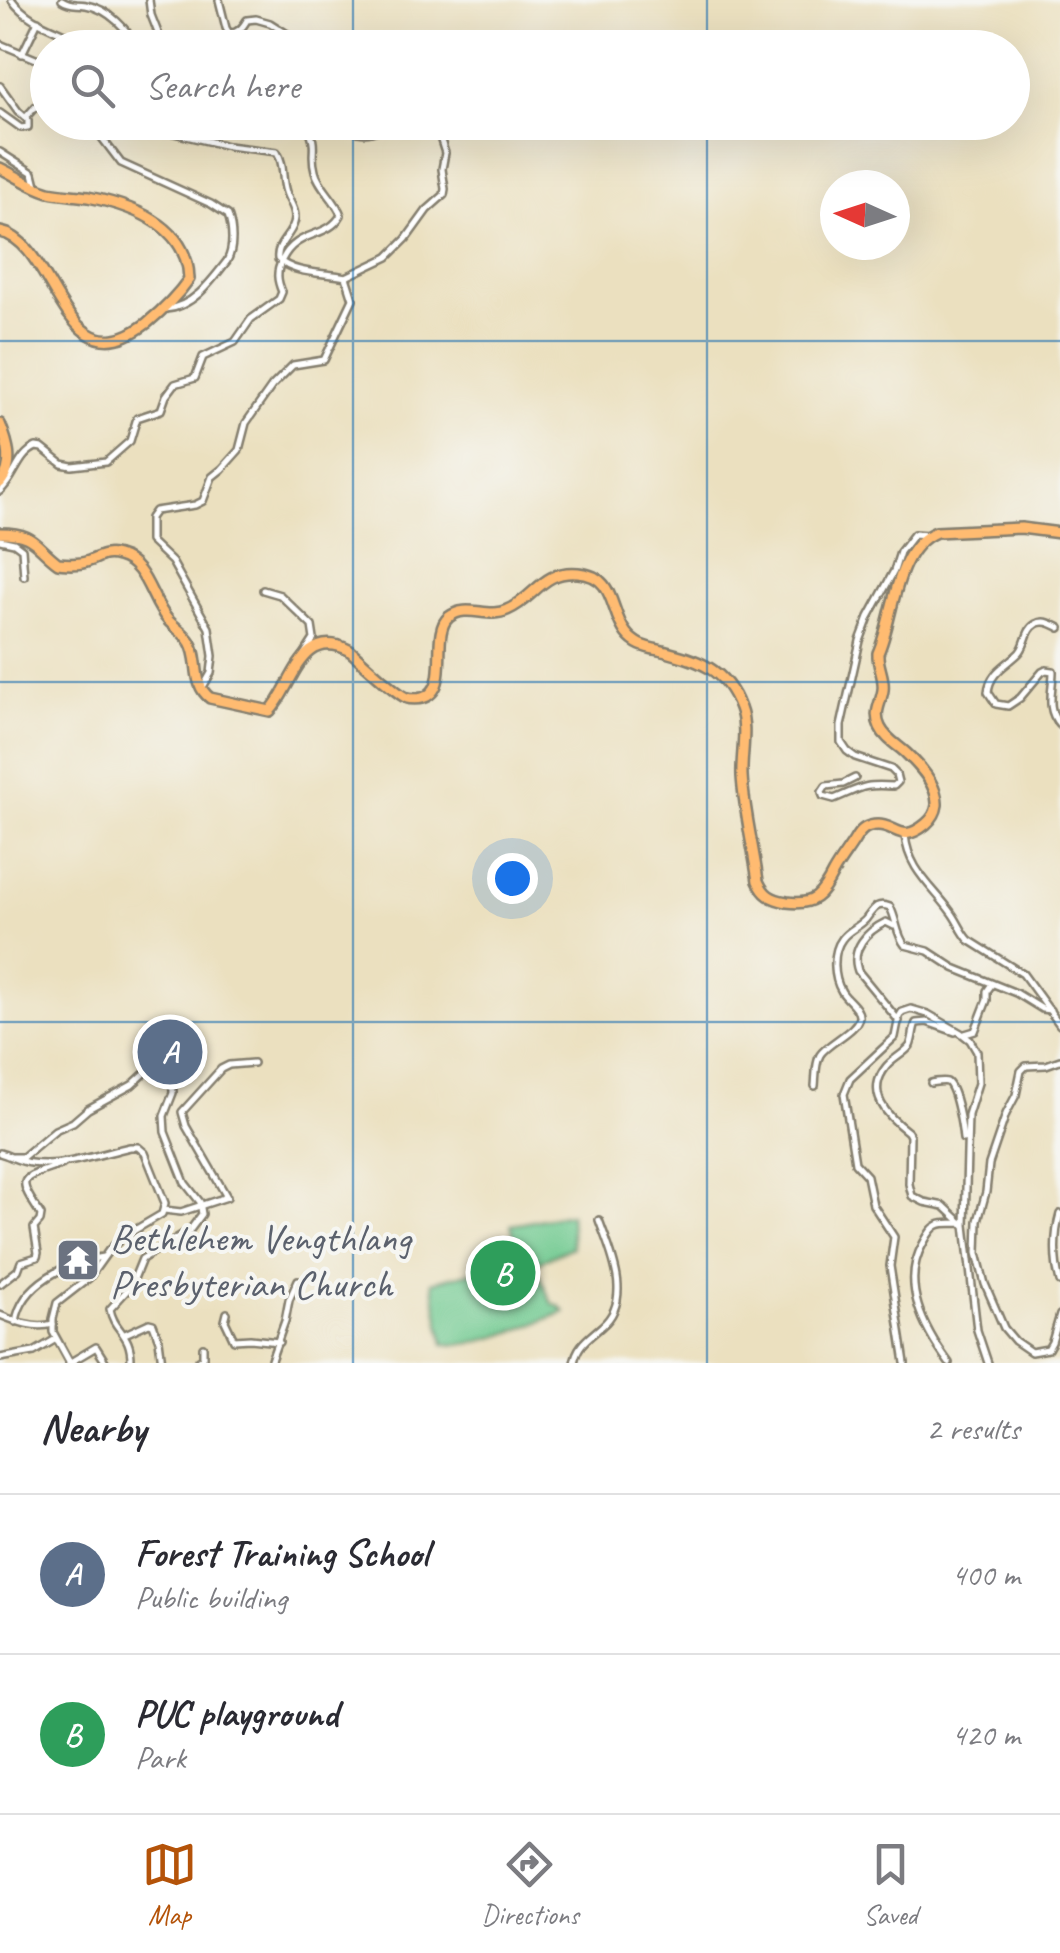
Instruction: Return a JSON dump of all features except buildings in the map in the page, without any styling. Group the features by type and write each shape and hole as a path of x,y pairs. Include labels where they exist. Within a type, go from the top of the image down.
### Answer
{"main road":[{"path":"0,168 35,188 113,204 168,228 184,250 189,278 164,309 134,333 120,338 97,338 66,312 22,245 0,232"},
{"path":"0,424 9,458 0,487"},
{"path":"0,536 20,534 34,540 58,563 78,564 108,554 130,560 140,570 164,616 189,638 201,689 210,698 270,711 302,659 314,648 341,646 396,692 420,700 435,687 440,634 450,616 466,610 504,612 554,574 587,575 605,584 621,626 634,642 704,663 716,671 733,693 742,711 742,776 758,881 771,898 798,902 820,896 860,831 887,826 905,835 917,831 931,820 937,803 928,780 878,722 877,706 883,684 877,662 894,596 915,547 936,532 1021,528 1060,532"}],"street":[{"path":"12,0 20,10 55,30"},
{"path":"62,0 68,4 85,2 125,30"},
{"path":"149,0 157,30"},
{"path":"219,0 227,30"},
{"path":"239,30 247,20 256,19 284,30"},
{"path":"34,30 38,21"},
{"path":"22,54 30,38"},
{"path":"0,44 30,57"},
{"path":"0,86 29,124 24,129 0,112"},
{"path":"26,117 30,113"},
{"path":"104,140 121,163 228,215 232,241 226,261 192,300 164,309"},
{"path":"201,140 277,152 284,165 284,188 295,216 276,256 295,269 346,277 388,257 444,195 441,140"},
{"path":"0,487 11,479 20,458 36,446 62,464 72,466 109,460 130,441 139,416 161,410 175,384 195,378 203,357 235,342 252,317 279,299 282,292 277,278 281,263 294,243 336,224 341,215 316,175 314,140"},
{"path":"0,152 34,173 35,188"},
{"path":"201,689 210,673 209,628 172,562 150,541 150,518 155,512 202,501 212,477 239,450 246,423 272,386 293,365 324,360 353,298 346,277"},
{"path":"856,778 826,786 823,796 834,799 863,786 894,786 898,782 891,770 847,752 840,726 869,617 900,552 914,534 928,535"},
{"path":"0,536 22,549 24,576"},
{"path":"263,590 280,595 315,630 302,659"},
{"path":"1060,628 1046,622 1036,624 1019,652 991,678 988,692 996,704 1008,706 1042,672 1052,671 1050,706 1060,726"},
{"path":"905,835 917,872 954,915 968,940 1023,974 1060,1025"},
{"path":"816,1086 822,1053 859,1017 836,980 840,941 863,923 876,906 890,907 904,944 928,951 954,968 1013,992 1042,1010 1050,1010"},
{"path":"896,928 886,922 876,927 858,946 854,962 898,1021"},
{"path":"964,1224 944,1206 912,1196 910,1136 884,1110 878,1081 886,1066 911,1044 916,1023 922,1021 963,1034 975,1031 992,984"},
{"path":"905,1363 890,1266 894,1237 873,1205 867,1176 856,1162 844,1094 850,1079 895,1037 900,1016 906,1010 917,1010 963,1034 974,1045 979,1066 968,1115 964,1224 977,1330 988,1363"},
{"path":"1060,1060 1026,1066 1021,1071 989,1164 976,1253 1004,1328 1024,1349 1048,1349 1060,1315"},
{"path":"14,1158 73,1122 88,1108 140,1080 156,1063 163,1061 172,1070 173,1093 164,1116 165,1132 185,1183 202,1206 200,1219 190,1230 142,1259 131,1286 110,1309 112,1320 130,1346 131,1363"},
{"path":"164,1210 181,1212 225,1200 227,1196 186,1126 182,1112 221,1068 253,1063"},
{"path":"931,1082 950,1086 959,1113 966,1162"},
{"path":"0,1284 18,1270 21,1262 37,1257 34,1228 41,1215 26,1192 26,1180 102,1153 138,1148 145,1153 165,1203 164,1210 128,1233 103,1257 89,1278 58,1304 53,1324 56,1339 70,1363 96,1347 106,1363"},
{"path":"0,1153 31,1164 70,1162"},
{"path":"1060,1214 1056,1252 1060,1282"},
{"path":"574,1363 579,1346 610,1318 617,1303 618,1281 599,1220"},
{"path":"949,1363 930,1334 912,1277 918,1254 932,1230 940,1224 964,1224"},
{"path":"16,1322 23,1300 36,1286 76,1263 103,1257"},
{"path":"270,1363 288,1300 298,1280"},
{"path":"227,1314 225,1321 234,1340 279,1342"},
{"path":"0,1316 16,1322 53,1324"},
{"path":"124,1334 149,1322 153,1324 160,1340 162,1363"},
{"path":"0,1358 34,1352 56,1339"},
{"path":"198,1363 203,1358 203,1347"}],"green space":[{"path":"570,1214 572,1247 534,1264 552,1303 565,1312 487,1339 444,1344 432,1282 520,1260 511,1225"}],"place":[{"name":"Forest Training School","path":"170,1052"},
{"name":"Bethlehem Vengthlang Presbyterian Church","path":"78,1260"},
{"name":"PUC playground","path":"503,1273"}]}
